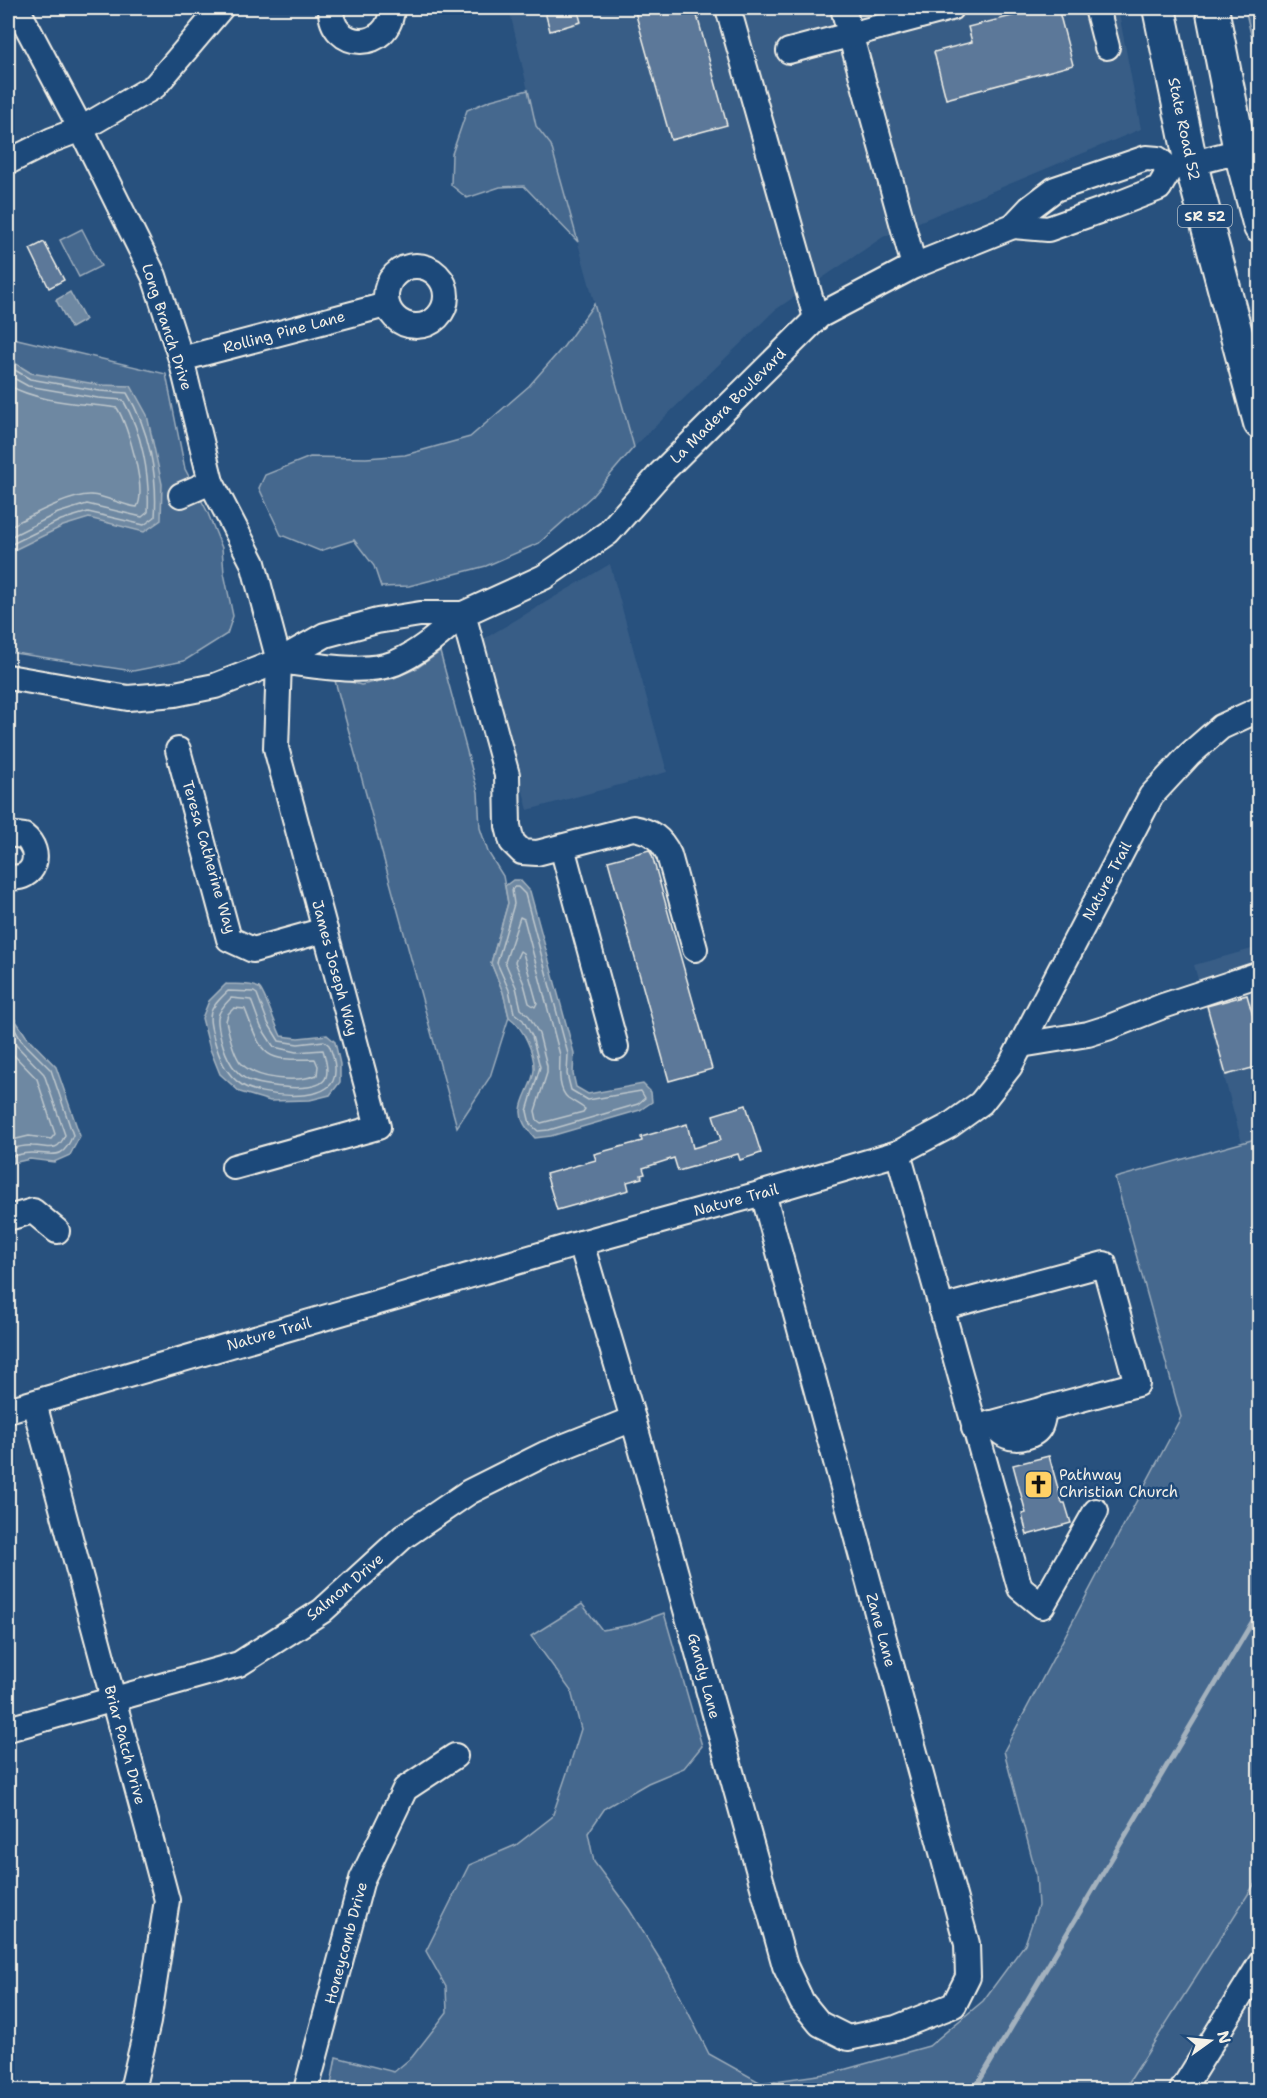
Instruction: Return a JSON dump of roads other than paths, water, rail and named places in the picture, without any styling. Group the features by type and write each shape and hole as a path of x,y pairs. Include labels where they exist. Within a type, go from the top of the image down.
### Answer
{"main road":[{"name":"State Road 52","path":"1159,8 1180,167 1260,423"},
{"name":"SR 52","path":"1212,8 1240,151 1260,227"}],"street":[{"name":"Long Branch Drive","path":"17,8 81,129 154,276 181,359 211,482 253,563 279,661"},
{"path":"8,162 51,140 81,129 155,86 221,8"},
{"path":"331,8 332,20 337,29 344,36 363,41 373,39 388,27 392,17 392,8"},
{"path":"730,8 816,318"},
{"path":"843,8 914,266"},
{"path":"789,51 951,8"},
{"path":"1097,8 1107,47"},
{"path":"1180,167 1240,151"},
{"name":"La Madera Boulevard","path":"279,661 326,667 368,668 394,664 424,647 463,614 544,578 608,533 661,473 816,318 914,266 1012,226 1030,208 1055,189 1146,158 1158,159 1180,167 1159,189 1048,229 1012,226"},
{"name":"Rolling Pine Lane","path":"181,359 387,304"},
{"path":"181,495 211,482"},
{"name":"La Madera Boulevard","path":"8,677 128,698 175,694 215,686 279,661 325,635 377,621 420,614 463,614"},
{"path":"463,614 507,775 508,826 512,842 522,852 537,853 633,828 655,835 663,843 669,855 695,949"},
{"name":"James Joseph Way","path":"234,1167 378,1127 276,748 279,661"},
{"name":"Nature Trail","path":"8,1410 898,1153 949,1126 981,1103 1010,1066 1151,796 1189,755 1221,727 1260,709"},
{"name":"Teresa Catherine Way","path":"178,750 229,939 253,950 325,930"},
{"path":"8,834 24,836 34,847 35,854 31,869 26,874 19,877 8,877"},
{"path":"562,847 616,1047"},
{"path":"1021,1045 1088,1034 1163,1005 1260,974"},
{"path":"898,1153 941,1308 983,1426 1020,1588 1042,1606 1096,1511"},
{"name":"Zane Lane","path":"763,1193 967,1944 968,1977 954,2005 896,2028"},
{"path":"8,1218 33,1211 57,1231"},
{"name":"Gandy Lane","path":"581,1243 633,1419 785,1965 802,2002 820,2024 848,2038 896,2028"},
{"path":"941,1308 1104,1264 1137,1384 983,1426"},
{"name":"Briar Patch Drive","path":"34,1403 167,1900 148,2022 132,2091"},
{"name":"Salmon Drive","path":"8,1729 239,1664 322,1611 403,1537 469,1492 545,1454 633,1419"},
{"name":"Honeycomb Drive","path":"306,2091 362,1879 405,1789 455,1756"},
{"path":"1182,2091 1260,1964"}],"water":[{"path":"70,292 85,320 71,328 56,300"},
{"path":"8,359 31,373 101,385 131,386 147,415 162,484 161,520 144,532 89,518 63,526 8,553"},
{"path":"513,880 520,880 530,891 574,1053 573,1074 576,1087 588,1094 643,1084 651,1092 652,1102 640,1110 551,1136 535,1138 525,1126 521,1110 533,1075 534,1063 523,1034 509,1017 503,992 491,963 508,903 505,886"},
{"path":"8,961 10,1012 26,1036 56,1067 80,1136 70,1155 54,1162 30,1159 8,1164"},
{"path":"226,984 259,988 281,1036 298,1038 327,1035 335,1042 340,1064 340,1082 330,1095 310,1100 270,1101 240,1092 220,1074 210,1049 202,1018 209,1001"}],"waterway":[{"path":"974,2090 1260,1609"}],"place":[{"name":"Pathway Christian Church","path":"1038,1484"}]}
